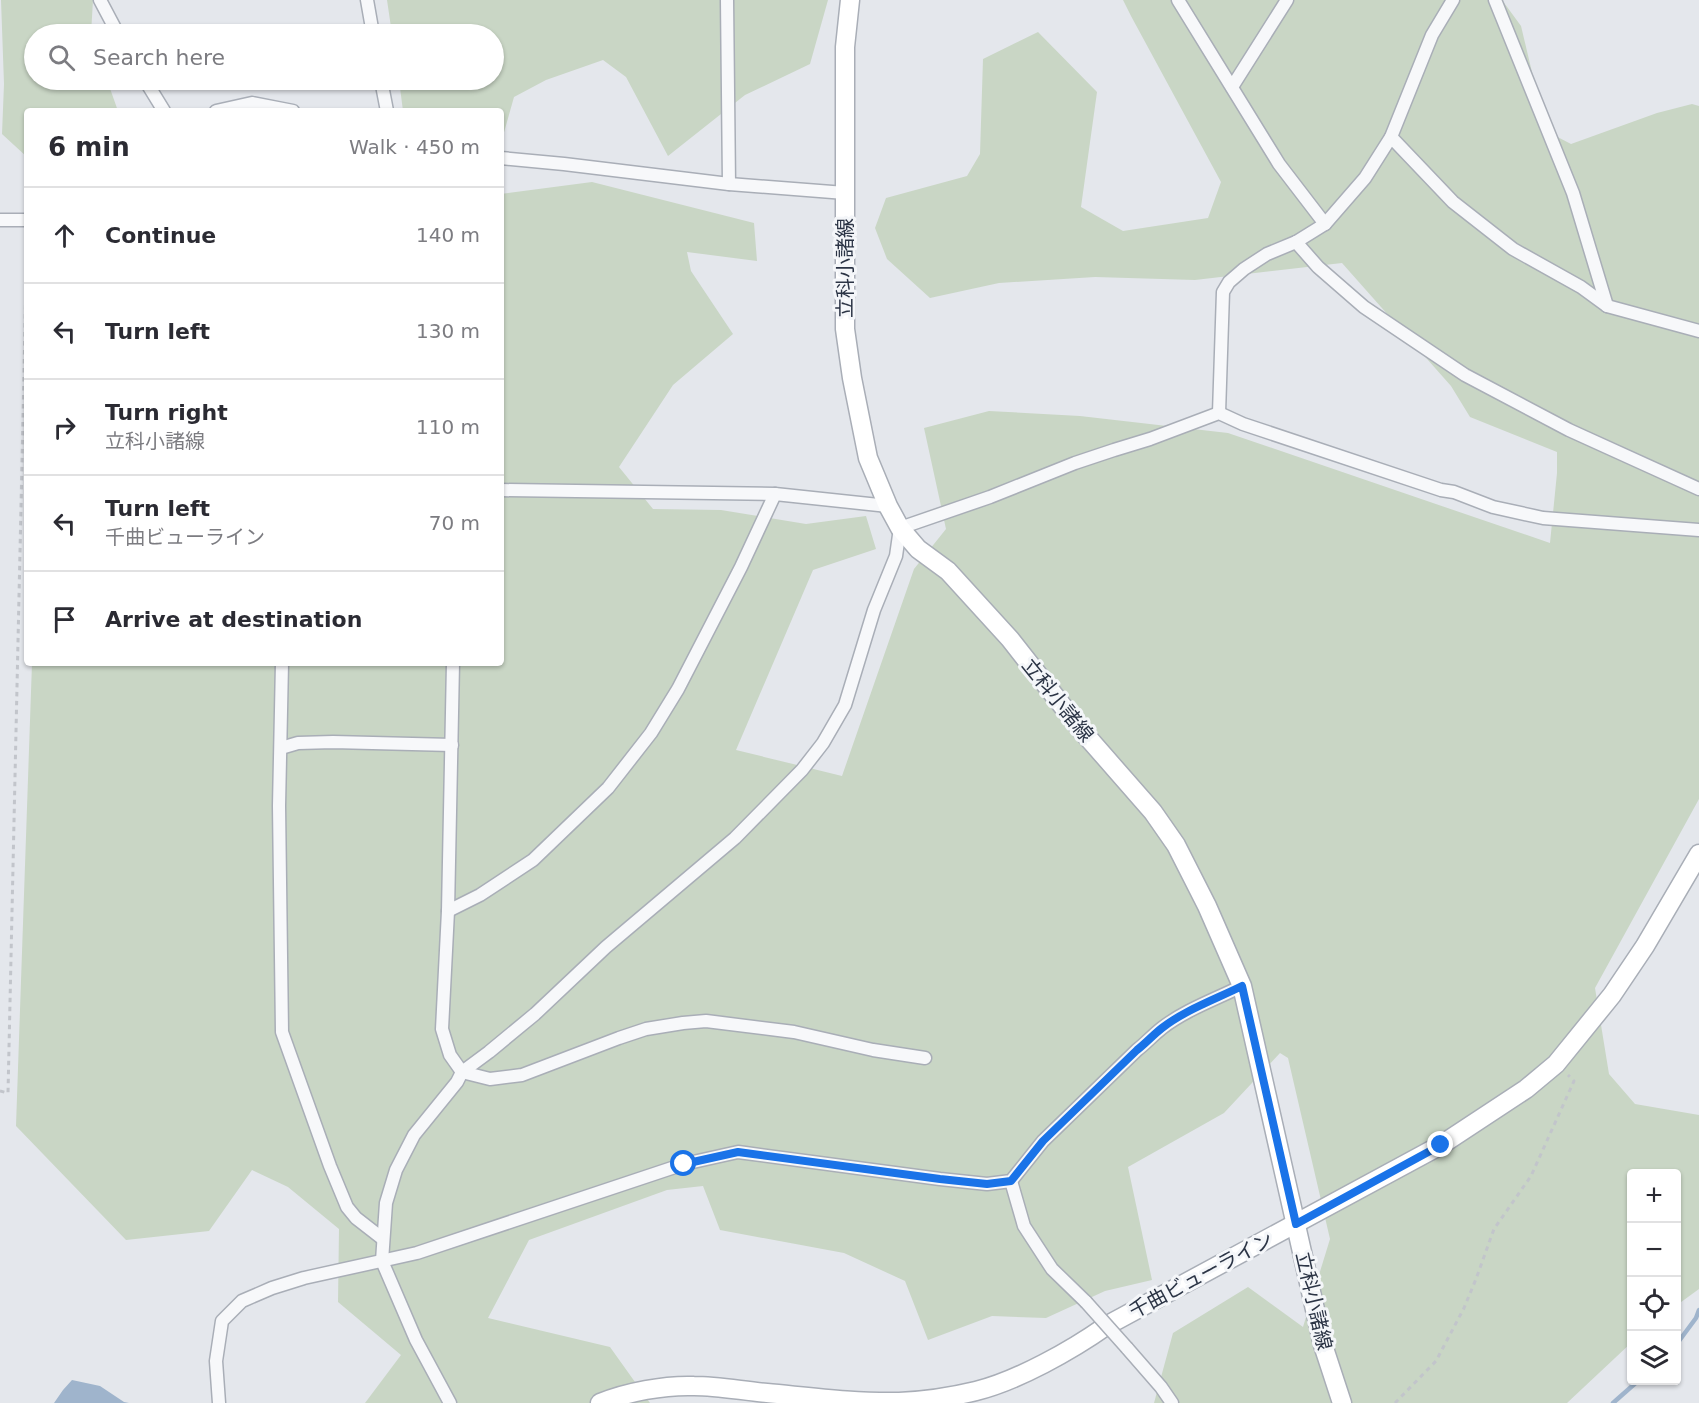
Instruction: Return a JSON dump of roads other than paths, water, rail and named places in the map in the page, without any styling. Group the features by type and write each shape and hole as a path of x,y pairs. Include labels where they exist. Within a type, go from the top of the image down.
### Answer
{"main road":[{"name":"立科小諸線","path":"850,0 845,47 845,329 868,458 900,528 918,549 948,572 1010,639 1083,732 1153,812 1176,845 1192,875 1242,986 1323,1345 1342,1403"},
{"name":"千曲ビューライン","path":"600,1403 618,1396 693,1386 864,1402 899,1402 977,1391 1021,1374 1441,1145 1526,1089 1556,1064 1599,1012 1645,946 1699,854"}],"street":[{"path":"100,0 113,24"},
{"path":"367,0 371,24"},
{"path":"727,0 729,184"},
{"path":"1178,0 1279,164 1325,224"},
{"path":"1232,87 1287,0"},
{"path":"1219,413 1223,292 1229,282 1244,269 1325,224 1365,178 1391,137 1432,35 1453,0"},
{"path":"1495,0 1573,193 1607,306"},
{"path":"151,90 162,108"},
{"path":"383,90 386,108"},
{"path":"230,108 252,103 274,108"},
{"path":"1391,137 1453,202 1513,249 1581,287 1607,306 1699,331"},
{"path":"504,158 729,184 845,193"},
{"path":"0,220 24,220"},
{"path":"1296,242 1318,267 1364,307 1465,375 1569,430 1699,489"},
{"path":"450,1403 416,1340 382,1262 386,1203 396,1170 414,1135 458,1082 462,1072 535,1014 606,947 735,838 802,771 823,743 845,705 874,610 896,556 900,528 1114,450 1150,440 1219,413 1242,424 1454,492 1493,507 1543,518 1699,530"},
{"path":"504,490 775,494 888,506"},
{"path":"448,911 480,895 533,860 616,779 651,733 678,689 741,567 775,494"},
{"path":"282,666 279,806 282,1032 347,1207 356,1218 383,1239"},
{"path":"453,666 448,911 442,1029 450,1055 462,1072 490,1079 522,1075 646,1029 706,1021 794,1032 873,1050 925,1058"},
{"path":"281,748 298,743 333,742 452,745"},
{"path":"219,1403 216,1361 222,1321 242,1301 304,1278 427,1250 684,1164 738,1152 987,1184 1011,1181 1043,1141 1162,1028 1192,1010 1242,986"},
{"path":"1011,1181 1024,1226 1052,1269 1086,1302 1161,1387 1172,1403"}],"water":[{"path":"72,1380 100,1386 129,1403 54,1403"}],"waterway":[{"path":"1681,1338 1699,1310"},
{"path":"1613,1403 1633,1385"}]}
